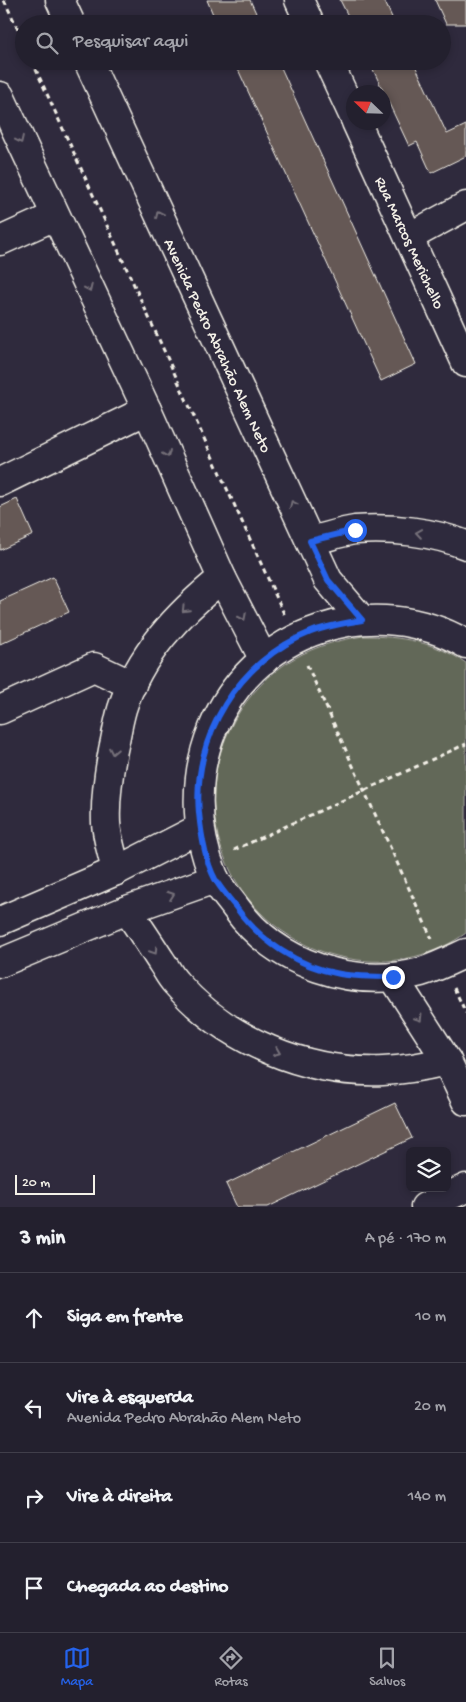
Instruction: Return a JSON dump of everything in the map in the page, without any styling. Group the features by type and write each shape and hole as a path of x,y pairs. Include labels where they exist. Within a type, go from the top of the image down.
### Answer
{"street":[{"path":"60,0 67,15"},
{"path":"299,0 306,15"},
{"name":"Avenida Pedro Abrahão Alem Neto","path":"92,70 328,580 362,620"},
{"path":"332,70 346,100"},
{"path":"0,96 147,410 222,578 264,660"},
{"name":"Rua Marcos Merichello","path":"360,130 466,362"},
{"path":"410,237 466,206"},
{"path":"0,241 55,216"},
{"path":"0,482 147,410"},
{"path":"310,541 355,530 390,530 425,534 466,545"},
{"path":"116,871 106,823 110,770 122,709 132,684 149,654 170,625 195,600 222,578"},
{"path":"455,958 420,972 393,977 366,977 340,974 313,967 289,955 266,940 246,922 212,870 200,828 198,801 200,774 205,748 215,722 228,699 245,678 264,660 296,639 310,632 335,624 362,620 389,620 441,631 466,644"},
{"path":"0,710 94,667 132,684"},
{"path":"0,921 116,871 200,828"},
{"path":"0,963 127,910 212,870"},
{"path":"127,910 175,983 200,1007 229,1028 257,1044 303,1061 350,1070 382,1071 415,1068 447,1061"},
{"path":"393,977 447,1061 466,1101"},
{"path":"425,1207 466,1188"}],"path":[{"path":"4,0 15,23"},
{"path":"36,70 365,791 455,958 466,1013"},
{"path":"212,870 365,791 466,744"}],"green space":[{"path":"363,636 390,637 430,645 466,663 466,933 428,953 386,961 358,960 317,950 282,931 253,905 232,873 218,837 214,798 219,758 235,719 261,685 277,670 311,650 345,639"}],"building":[{"path":"207,0 250,0 257,15 213,15"},
{"path":"340,0 384,0 391,15 348,15"},
{"path":"435,0 466,0 466,24 451,24 451,15 442,15"},
{"path":"238,70 282,70 416,364 381,381"},
{"path":"373,70 417,70 447,134 466,125 466,156 431,173 417,142 409,146 391,108 391,85 380,85"},
{"path":"17,499 33,535 0,550 0,507"},
{"path":"53,577 69,612 0,644 0,601"},
{"path":"395,1103 412,1138 268,1207 237,1207 226,1184"}],"route":[{"path":"355,530 310,541 328,580 362,620 335,624 310,632 286,644 264,660 245,678 228,699 215,722 205,748 200,774 198,801 200,828 215,879 246,922 266,940 289,955 313,967 340,974 366,977 393,977"}]}
